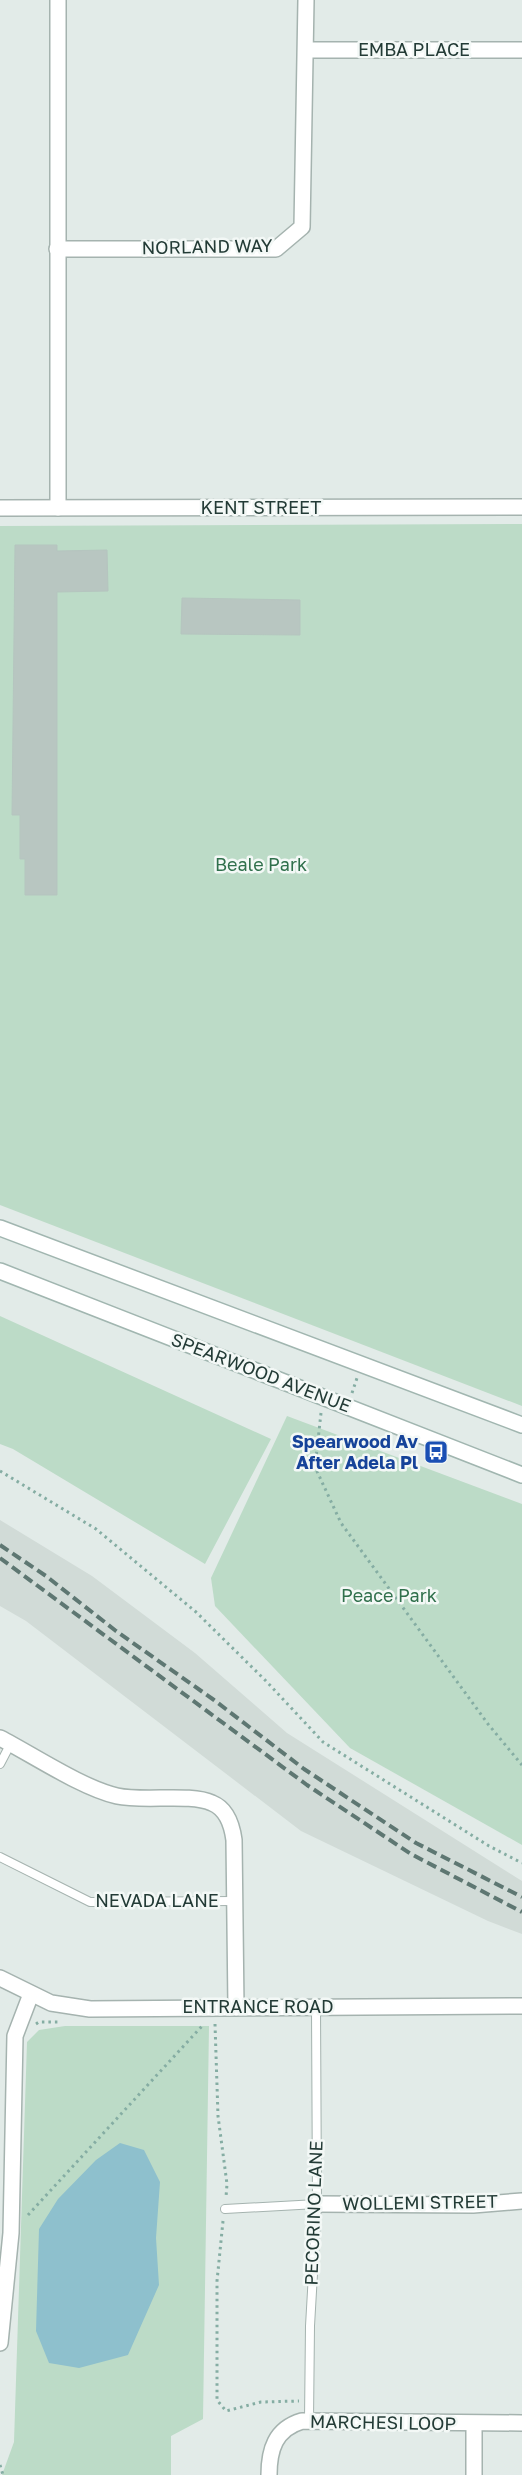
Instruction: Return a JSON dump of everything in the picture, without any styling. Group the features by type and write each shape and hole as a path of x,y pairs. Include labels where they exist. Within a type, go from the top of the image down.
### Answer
{"street":[{"path":"58,0 58,508"},
{"name":"NORLAND WAY","path":"57,249 276,249 302,227 306,0"},
{"name":"EMBA PLACE","path":"306,50 522,50"},
{"name":"KENT STREET","path":"0,508 522,507"},
{"path":"0,1228 522,1425"},
{"name":"SPEARWOOD AVENUE","path":"0,1271 522,1475"},
{"path":"5,1740 97,1789 116,1796 136,1799 201,1799 214,1803 224,1812 231,1824 234,1840 236,2008"},
{"name":"ENTRANCE ROAD","path":"0,1978 51,2003 90,2009 522,2006"},
{"path":"0,2343 4,2286 11,2233 15,2036 31,1994"},
{"name":"WOLLEMI STREET","path":"318,2204 473,2205 522,2201"},
{"name":"MARCHESI LOOP","path":"269,2475 270,2452 279,2435 294,2423 309,2420 474,2424 522,2423"},
{"name":"MARCHESI LOOP","path":"474,2424 474,2475"}],"lane":[{"path":"0,1764 5,1740"},
{"name":"NEVADA LANE","path":"0,1857 90,1902 234,1901"},
{"name":"PECORINO LANE","path":"309,2420 310,2326 318,2204 316,2007"},
{"path":"225,2209 318,2204"}],"path":[{"path":"347,1407 362,1365"},
{"path":"321,1413 314,1467 341,1523 488,1724 522,1765"},
{"path":"0,1470 96,1529 196,1612 266,1681 323,1742 489,1846 522,1863"},
{"path":"11,2233 205,2022 215,2024 218,2116 227,2184 217,2281 217,2400 226,2411 261,2402 310,2401"},
{"path":"0,2465 3,2475"}],"shaded area":[{"path":"0,1520 92,1576 195,1653 287,1733 522,1881 522,1934 488,1921 301,1831 26,1621 0,1606"}],"green space":[{"name":"Beale Park","path":"522,524 522,1406 0,1205 0,526"},
{"path":"0,1316 271,1439 205,1564 13,1449 0,1444"},
{"name":"Peace Park","path":"287,1416 522,1504 522,1845 350,1748 215,1606 211,1578"},
{"path":"65,2026 209,2026 203,2419 171,2436 171,2475 2,2475 14,2442 27,2042 39,2030"}],"water":[{"path":"120,2143 144,2150 160,2182 156,2238 159,2285 128,2355 79,2368 49,2363 36,2331 39,2229 58,2199 96,2160"}],"building":[{"path":"15,545 57,545 57,551 107,550 108,591 57,592 57,895 25,895 25,859 20,859 20,815 12,815"},
{"path":"182,598 300,600 300,635 181,634"}],"railway":[{"path":"0,1545 46,1576 116,1631 214,1700 304,1769 416,1843 522,1897"},
{"path":"0,1558 307,1785 411,1854 522,1912"}],"place":[{"name":"Spearwood Av After Adela Pl","path":"436,1452"}]}
